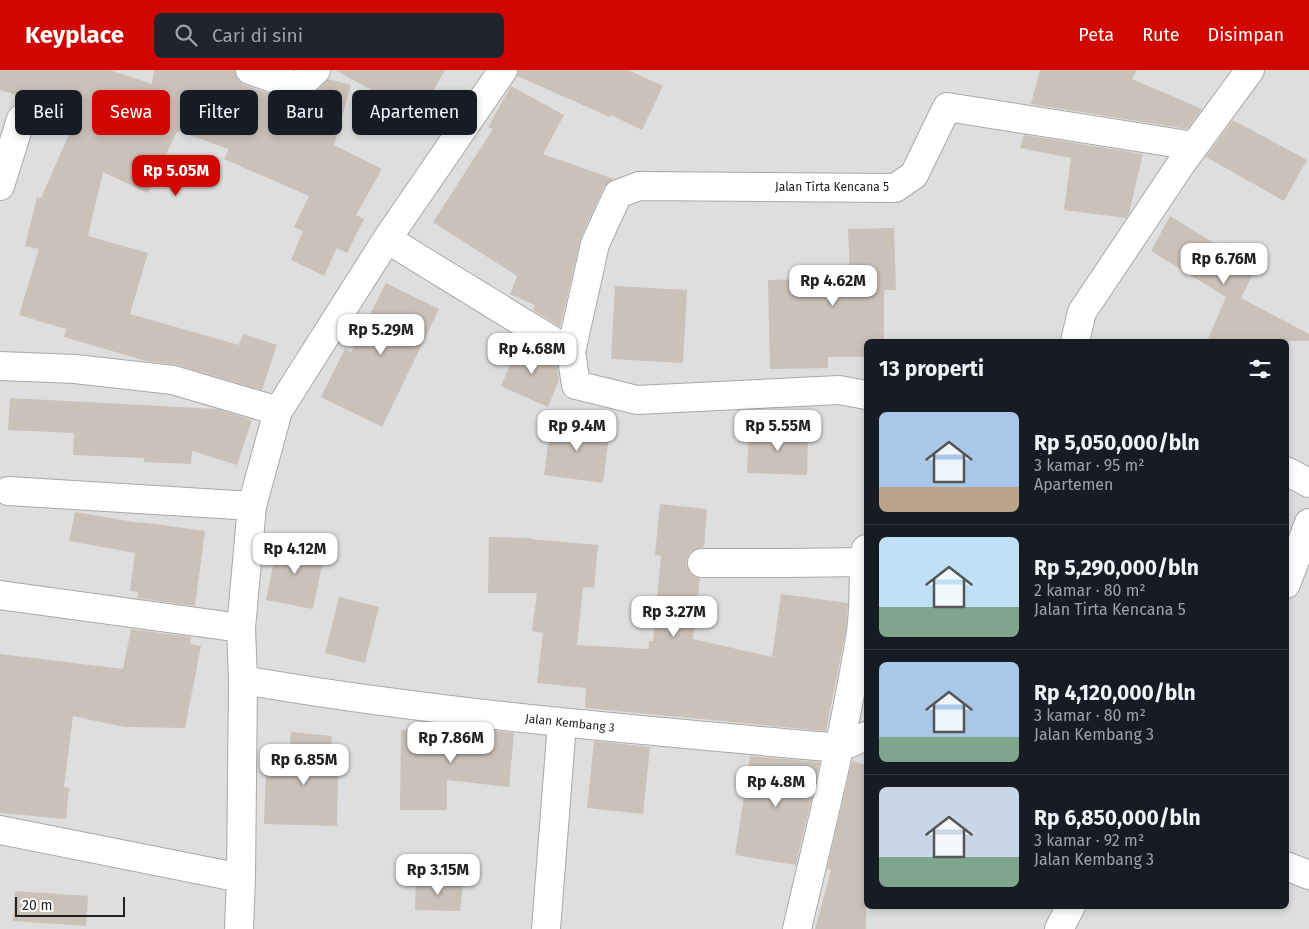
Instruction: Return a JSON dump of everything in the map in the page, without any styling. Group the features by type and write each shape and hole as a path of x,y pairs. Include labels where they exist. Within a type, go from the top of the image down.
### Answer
{"street":[{"path":"250,70 298,87 316,70"},
{"path":"1075,339 1082,312 1194,146 1250,70"},
{"path":"239,929 243,680 241,628 252,506 278,411 387,239 499,71"},
{"name":"Jalan Tirta Kencana 5","path":"571,352 595,244 618,194 639,186 894,188 914,175 947,107 1194,146"},
{"path":"0,186 16,135"},
{"path":"387,239 571,352 576,385 637,400 839,390 864,395"},
{"path":"0,366 75,369 173,380 278,411"},
{"path":"1289,473 1309,483"},
{"path":"8,491 252,506"},
{"path":"1289,576 1309,523"},
{"path":"702,563 788,563 864,556"},
{"path":"797,929 839,748 861,630 864,574"},
{"path":"0,595 241,628"},
{"name":"Jalan Kembang 3","path":"243,680 317,692 562,723 839,748 864,737"},
{"path":"546,929 562,723"},
{"path":"0,830 241,878"},
{"path":"1289,867 1309,875"},
{"path":"1059,929 1069,909"}],"shaded area":[{"path":"0,70 1309,70 1309,929 0,929"}],"building":[{"path":"0,70 110,70 152,84 154,70 235,70 238,80 244,85 268,93 268,135 337,135 334,145 382,169 356,215 364,219 347,253 337,248 324,276 291,260 303,231 294,227 309,196 224,159 229,149 189,135 258,135 258,90 180,90 180,132 177,131 148,193 103,172 88,236 148,253 130,314 239,345 243,334 277,345 262,390 177,365 146,361 64,337 66,329 19,315 39,249 25,246 37,197 41,198 69,135 82,135 82,90 15,90 15,95 0,90"},
{"path":"335,70 445,70 434,90 372,90"},
{"path":"518,70 628,70 663,86 642,130 517,76"},
{"path":"1040,70 1137,70 1132,79 1202,109 1187,129 1031,104"},
{"path":"328,79 351,85 342,117 342,90 317,90"},
{"path":"511,86 564,115 543,154 614,179 604,187 581,237 560,327 533,310 535,305 510,294 517,276 433,222 493,129 488,127"},
{"path":"1233,120 1307,160 1284,201 1206,157"},
{"path":"1024,135 1143,154 1129,213 1126,218 1064,210 1071,158 1020,148"},
{"path":"1170,216 1225,250 1228,242 1261,258 1241,298 1309,334 1309,341 1289,341 1289,339 1208,339 1226,297 1151,251"},
{"path":"894,228 896,290 884,290 884,339 864,339 864,357 828,357 828,368 770,369 768,280 850,278 848,229"},
{"path":"386,283 439,309 382,427 321,397 345,349 351,352"},
{"path":"615,286 687,290 683,363 611,359"},
{"path":"521,340 547,356 546,359 557,364 559,380 548,407 501,386"},
{"path":"10,398 217,409 252,420 237,465 192,451 191,464 144,462 144,458 73,455 74,433 8,430"},
{"path":"551,421 610,428 603,483 544,475"},
{"path":"749,428 808,430 807,475 747,473"},
{"path":"660,504 707,509 704,547 694,550 688,556 686,563 689,571 694,576 700,578 693,639 772,657 781,594 848,603 846,630 826,731 585,708 586,688 537,683 543,633 532,631 537,593 488,593 489,537 530,538 598,545 594,588 583,587 577,645 649,649 649,641 653,641 661,556 655,555"},
{"path":"75,512 205,531 195,606 137,598 138,592 130,591 135,553 69,541"},
{"path":"278,542 325,551 313,609 266,600"},
{"path":"339,597 379,607 365,663 325,653"},
{"path":"131,629 191,637 190,644 201,646 185,728 124,727 73,716 64,787 69,788 66,819 0,813 0,654 123,669"},
{"path":"401,730 486,730 514,733 509,787 447,780 447,810 400,810"},
{"path":"291,732 332,736 328,775 338,776 337,826 264,824 266,774 287,774"},
{"path":"594,741 650,747 643,814 587,808"},
{"path":"750,756 820,762 796,865 735,855"},
{"path":"852,761 864,764 864,909 866,909 866,929 815,929 831,870 827,869"},
{"path":"416,880 463,884 460,911 415,910"},
{"path":"15,891 88,896 86,926 13,921"}]}
